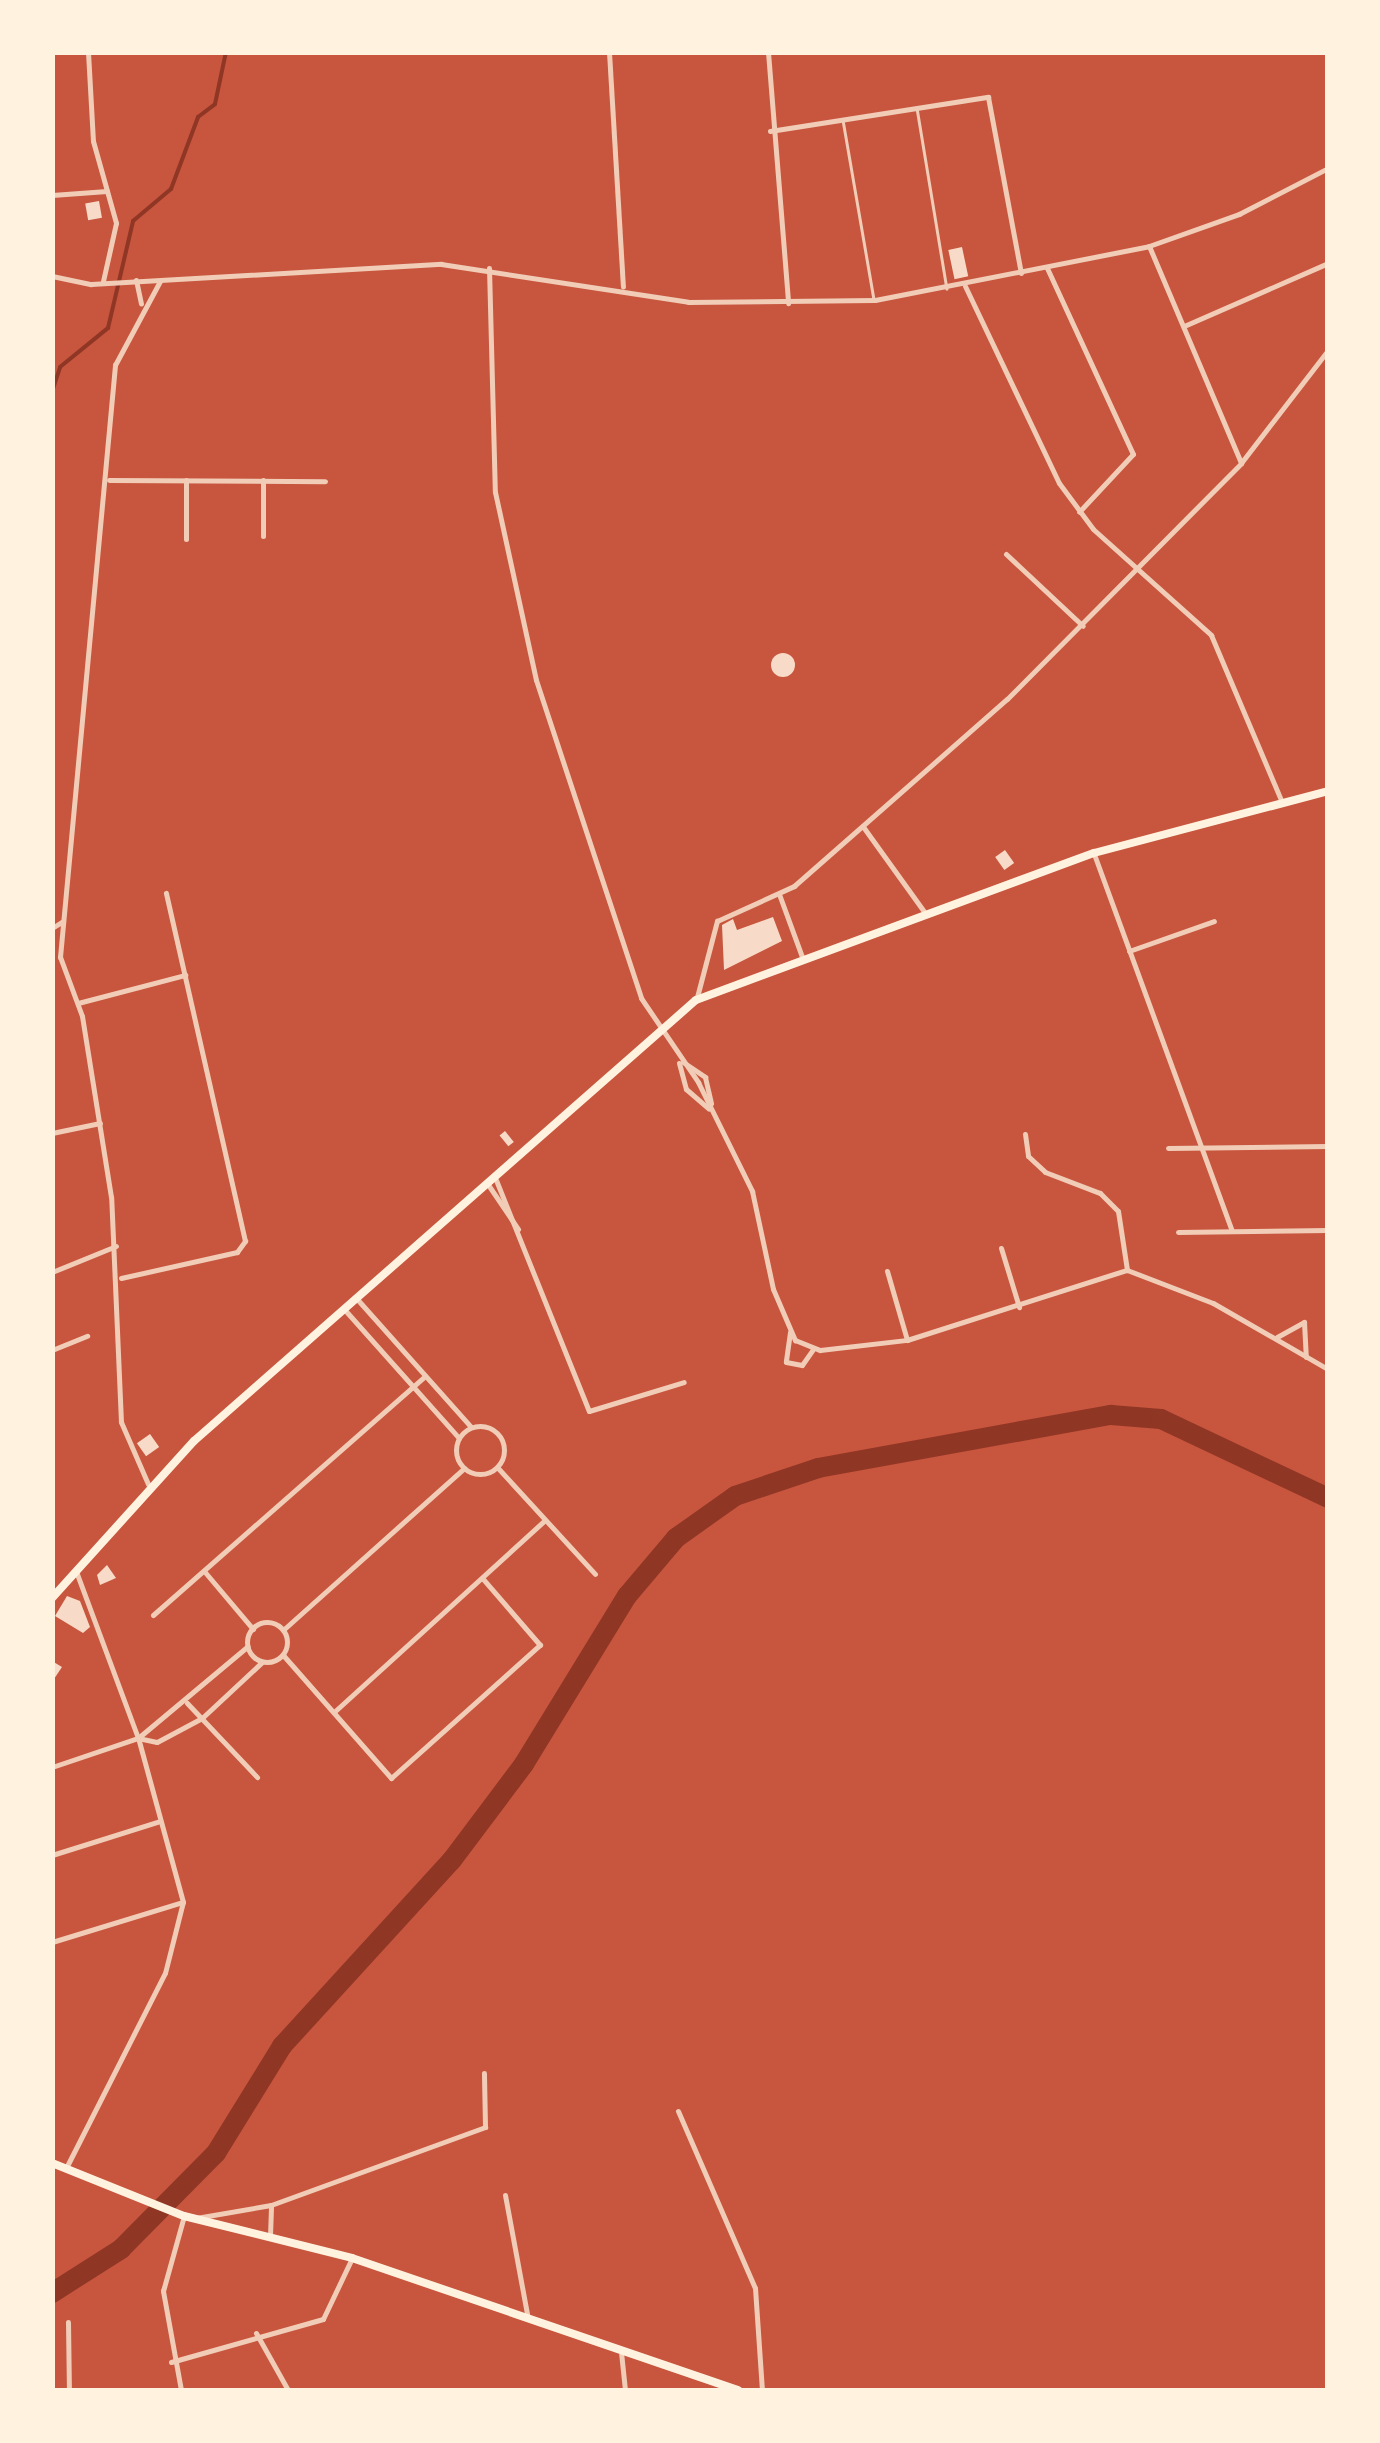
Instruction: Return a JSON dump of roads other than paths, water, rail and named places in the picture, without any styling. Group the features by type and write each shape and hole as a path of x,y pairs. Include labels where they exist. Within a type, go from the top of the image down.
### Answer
{"main road":[{"path":"52,1598 148,1484 356,1298 493,1183 657,1026 696,1000 802,957 1094,853 1328,791"},
{"path":"52,2162 184,2215 352,2258 527,2314 738,2390"}],"street":[{"path":"88,52 92,141 108,191 115,247 103,281"},
{"path":"610,52 623,287"},
{"path":"768,52 770,131 788,304"},
{"path":"770,131 988,98 1021,274"},
{"path":"52,276 103,281 162,279 343,264 488,268 623,287 688,302 788,304 874,300 965,286 1149,246 1239,214 1328,168"},
{"path":"52,195 108,191"},
{"path":"1149,246 1241,463"},
{"path":"1183,326 1328,263"},
{"path":"488,268 491,443 512,585 567,776 657,1026 712,1111 762,1220 790,1332 786,1362 802,1365 813,1349"},
{"path":"1047,268 1134,454 1079,512"},
{"path":"60,957 109,480 115,365 142,303 162,279"},
{"path":"132,280 142,303"},
{"path":"965,286 1025,426 1079,512 1211,635 1282,802"},
{"path":"696,1000 717,921 778,894 864,828 1143,569 1241,463 1328,350"},
{"path":"109,480 325,481"},
{"path":"186,480 186,538"},
{"path":"263,480 263,536"},
{"path":"1006,554 1082,626"},
{"path":"864,828 925,913"},
{"path":"1094,853 1196,1148 1232,1231"},
{"path":"121,1278 237,1252 245,1242 166,893"},
{"path":"778,894 802,957"},
{"path":"52,928 65,919"},
{"path":"1129,951 1214,921"},
{"path":"52,950 60,957 78,1003 100,1123 121,1278 121,1422 148,1484"},
{"path":"78,1003 185,975"},
{"path":"678,1059 686,1090 712,1111"},
{"path":"52,1134 100,1123"},
{"path":"1025,1134 1028,1156 1045,1172 1100,1192 1118,1212 1127,1270"},
{"path":"1168,1148 1328,1146"},
{"path":"493,1183 520,1231 589,1411 684,1382"},
{"path":"1178,1232 1328,1230"},
{"path":"52,1272 116,1246"},
{"path":"1001,1248 1020,1307"},
{"path":"790,1332 813,1349 908,1340 1127,1270 1276,1338 1328,1369"},
{"path":"887,1271 908,1340"},
{"path":"356,1298 472,1427 498,1434 497,1467 596,1574"},
{"path":"344,1309 459,1438 464,1468"},
{"path":"1276,1338 1304,1322 1306,1357"},
{"path":"52,1350 87,1336"},
{"path":"154,1615 425,1376"},
{"path":"459,1438 472,1427"},
{"path":"204,1571 253,1629 283,1630 464,1468 497,1467"},
{"path":"334,1712 544,1521"},
{"path":"67,2166 165,1973 183,1902 138,1738 74,1568"},
{"path":"283,1630 283,1655 391,1778 540,1646 483,1579"},
{"path":"52,1767 138,1738 187,1704 248,1646 253,1629"},
{"path":"248,1646 262,1662"},
{"path":"138,1738 158,1742 202,1718 262,1662 283,1655"},
{"path":"187,1704 258,1778"},
{"path":"52,1855 160,1821"},
{"path":"52,1942 183,1902"},
{"path":"181,2390 171,2362 162,2291 184,2215 271,2206 485,2127 484,2074"},
{"path":"678,2111 755,2288 762,2390"},
{"path":"505,2194 527,2314"},
{"path":"270,2236 271,2206"},
{"path":"171,2362 256,2333 323,2319 352,2258"},
{"path":"68,2322 69,2390"},
{"path":"256,2333 288,2390"},
{"path":"616,2390 624,2389 621,2348"}],"lane":[{"path":"917,106 947,289"},
{"path":"842,120 874,300"}],"waterway":[{"path":"52,392 60,367 108,328 133,221 171,189 198,117 215,104 226,52"},
{"path":"52,609 52,638"},
{"path":"52,2293 121,2249 216,2153 282,2046 452,1860 524,1764 627,1596 676,1538 735,1496 818,1468 1111,1415 1161,1419 1328,1498"}]}
